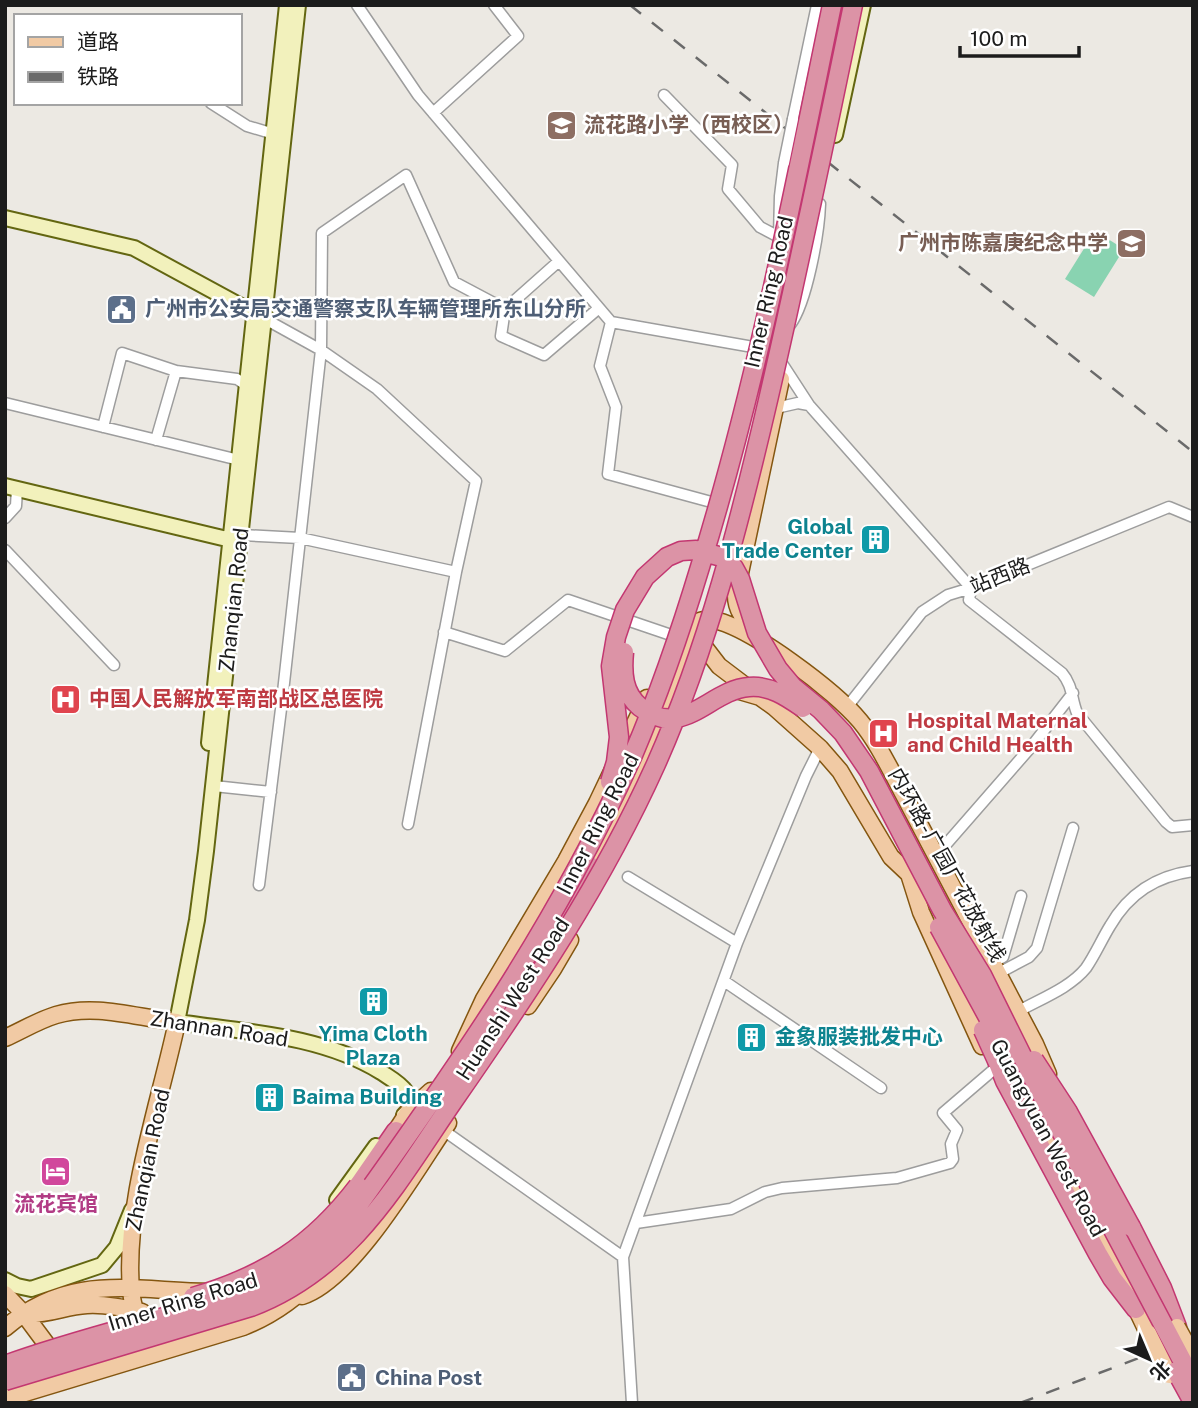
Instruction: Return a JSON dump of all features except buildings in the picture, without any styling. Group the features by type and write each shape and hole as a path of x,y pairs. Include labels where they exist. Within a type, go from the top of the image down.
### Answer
{"highway":[{"path":"807,86 839,8"},
{"name":"Inner Ring Road","path":"5,1381 78,1357 237,1312 270,1300 313,1275 353,1240 397,1184 565,935 654,766 681,701 685,635 731,548 786,320 839,8"},
{"name":"Inner Ring Road","path":"5,1365 229,1299 262,1286 298,1266 325,1244 349,1218 437,1088 498,1005 532,949 622,778 687,609 733,453 839,8"},
{"path":"786,320 739,564 737,593 740,616 759,649 830,707 871,758 970,943 990,970"},
{"name":"Inner Ring Road","path":"631,625 648,591 697,534 733,453"},
{"name":"内环路-广园广花放射线","path":"437,1088 552,897 606,791 618,751 619,737 611,666 620,623 635,591 645,577 667,557 681,551 696,550 715,554 734,568 745,592 753,622 768,654 785,678 834,723 861,758 942,910 990,970 1035,1083 1193,1381"},
{"name":"内环路-广园广花放射线","path":"631,625 624,653 624,678 632,698 651,713 663,718 679,718 729,692 757,687 784,695 813,717 854,767 1193,1402"},
{"path":"409,1151 466,1054 545,943 626,801 656,742 685,635"},
{"path":"934,918 1005,1081 1112,1279 1136,1310"},
{"path":"1009,1013 1064,1105 1131,1227 1162,1288 1177,1327"},
{"path":"39,1353 127,1319 228,1285 267,1268 317,1233 358,1186 396,1131"}],"main road":[{"name":"Huanshi West Road","path":"811,132 831,119 839,8"},
{"name":"Huanshi West Road","path":"5,1399 210,1338 256,1322 293,1299 326,1233 352,1204 437,1088 466,1054 559,886 586,857 604,807 640,748 724,532 744,471 770,411 808,196 811,132 839,8"},
{"name":"Huanshi West Road","path":"724,532 774,315 808,196"},
{"path":"808,196 786,320 783,365 770,411 736,603 745,620 784,657 847,707 867,730 883,755 935,857 940,883 990,970"},
{"path":"685,635 779,237"},
{"path":"724,532 754,503"},
{"path":"685,635 711,620 729,625 784,657"},
{"name":"Huanshi West Road","path":"5,1328 24,1314 73,1291 156,1288 219,1293 243,1287 271,1275 309,1270 354,1230 490,1039 619,836 657,738 685,635"},
{"path":"685,635 820,748 845,779 891,857 909,874 921,912 992,1071 1096,1265 1136,1310"},
{"path":"24,1314 49,1314 86,1304 183,1319 215,1314 236,1308 285,1286 309,1270 363,1245 432,1150 554,969 619,836 680,729 705,696 722,688 760,697"},
{"name":"Guangyuan West Road","path":"909,874 1116,1266 1147,1333 1185,1403"},
{"name":"Guangyuan West Road","path":"940,883 1059,1116 1155,1293 1193,1356"},
{"name":"Zhannan Road","path":"5,1038 56,1015 86,1010 169,1021"},
{"path":"1009,1013 1046,1070 1059,1116"},
{"name":"Zhanqian Road","path":"150,1355 135,1311 131,1289 132,1236 169,1021"},
{"path":"981,1042 1010,1069"},
{"path":"396,1131 409,1111 437,1088"},
{"path":"5,1294 24,1314 52,1354 80,1375"},
{"path":"210,1338 236,1308"},
{"path":"190,1343 215,1314"},
{"path":"183,1319 190,1343"},
{"path":"5,1374 19,1371 32,1373 37,1381 32,1390"}],"street":[{"name":"Zhanqian Road","path":"260,316 287,5"},
{"name":"Zhanqian Road","path":"169,1021 165,1018 170,1009 191,903 298,5"},
{"path":"357,5 418,95 611,322 753,347"},
{"path":"433,113 518,36 494,5"},
{"path":"779,237 784,163 811,132 839,8"},
{"path":"807,86 811,132"},
{"path":"664,95 732,164 728,189 760,227 779,237"},
{"path":"214,105 247,126 274,134"},
{"path":"259,885 321,350 322,233 406,176 454,282 505,309"},
{"path":"779,237 808,196"},
{"path":"797,252 808,196"},
{"path":"5,218 134,248 321,350 377,390 476,481 408,824"},
{"path":"559,261 505,309 501,336 544,355 599,308"},
{"path":"611,322 600,366 616,407 608,474 715,503"},
{"path":"103,426 122,353 176,370 237,379 252,388"},
{"path":"783,365 809,405 971,588 969,600 1069,680 1077,713 1166,822 1172,827 1193,825"},
{"path":"156,440 176,370"},
{"name":"Zhanqian Road","path":"169,1021 197,920 224,695 239,460 252,388"},
{"path":"770,411 798,404 809,405"},
{"path":"6,406 103,426 239,460"},
{"path":"744,471 754,503"},
{"path":"5,518 16,506 11,487 236,538 300,538 456,572"},
{"name":"站西路","path":"847,707 922,612 948,595 1169,507 1193,517"},
{"path":"5,550 114,665"},
{"path":"444,632 505,651 568,600 685,635"},
{"path":"935,857 1031,747 1073,693"},
{"path":"224,695 282,701"},
{"path":"632,1403 623,1257 737,943 820,748"},
{"path":"214,786 271,792"},
{"path":"990,970 1029,957 1037,948 1073,828"},
{"path":"1009,1013 1076,978 1086,968 1122,908 1139,892 1170,874 1193,871"},
{"path":"628,877 737,943"},
{"path":"990,970 1003,957 1021,896"},
{"path":"724,981 881,1088"},
{"name":"Zhannan Road","path":"169,1021 317,1044 348,1054 399,1084 409,1097 409,1111"},
{"path":"636,1223 731,1209 765,1192 782,1188 897,1178 950,1163 953,1160 951,1144 957,1130 943,1113 992,1071"},
{"path":"309,1270 391,1126 409,1111"},
{"path":"443,1130 623,1257"},
{"path":"5,1280 31,1289 102,1265 117,1247 138,1193"}],"green space":[{"path":"1095,231 1124,249 1094,297 1065,279"}],"railway":[{"path":"630,5 1193,452"},
{"path":"1020,1403 1139,1358 1193,1333"}],"place":[{"name":"流花路小学（西校区）","path":"561,125"},
{"name":"广州市陈嘉庚纪念中学","path":"1131,243"},
{"name":"广州市公安局交通警察支队车辆管理所东山分所","path":"122,309"},
{"name":"Global Trade Center","path":"876,539"},
{"name":"中国人民解放军南部战区总医院","path":"66,699"},
{"name":"Hospital Maternal and Child Health","path":"884,733"},
{"name":"Yima Cloth Plaza","path":"373,1002"},
{"name":"金象服装批发中心","path":"752,1037"},
{"name":"Baima Building","path":"269,1097"},
{"name":"流花宾馆","path":"56,1172"},
{"name":"China Post","path":"352,1378"}]}
